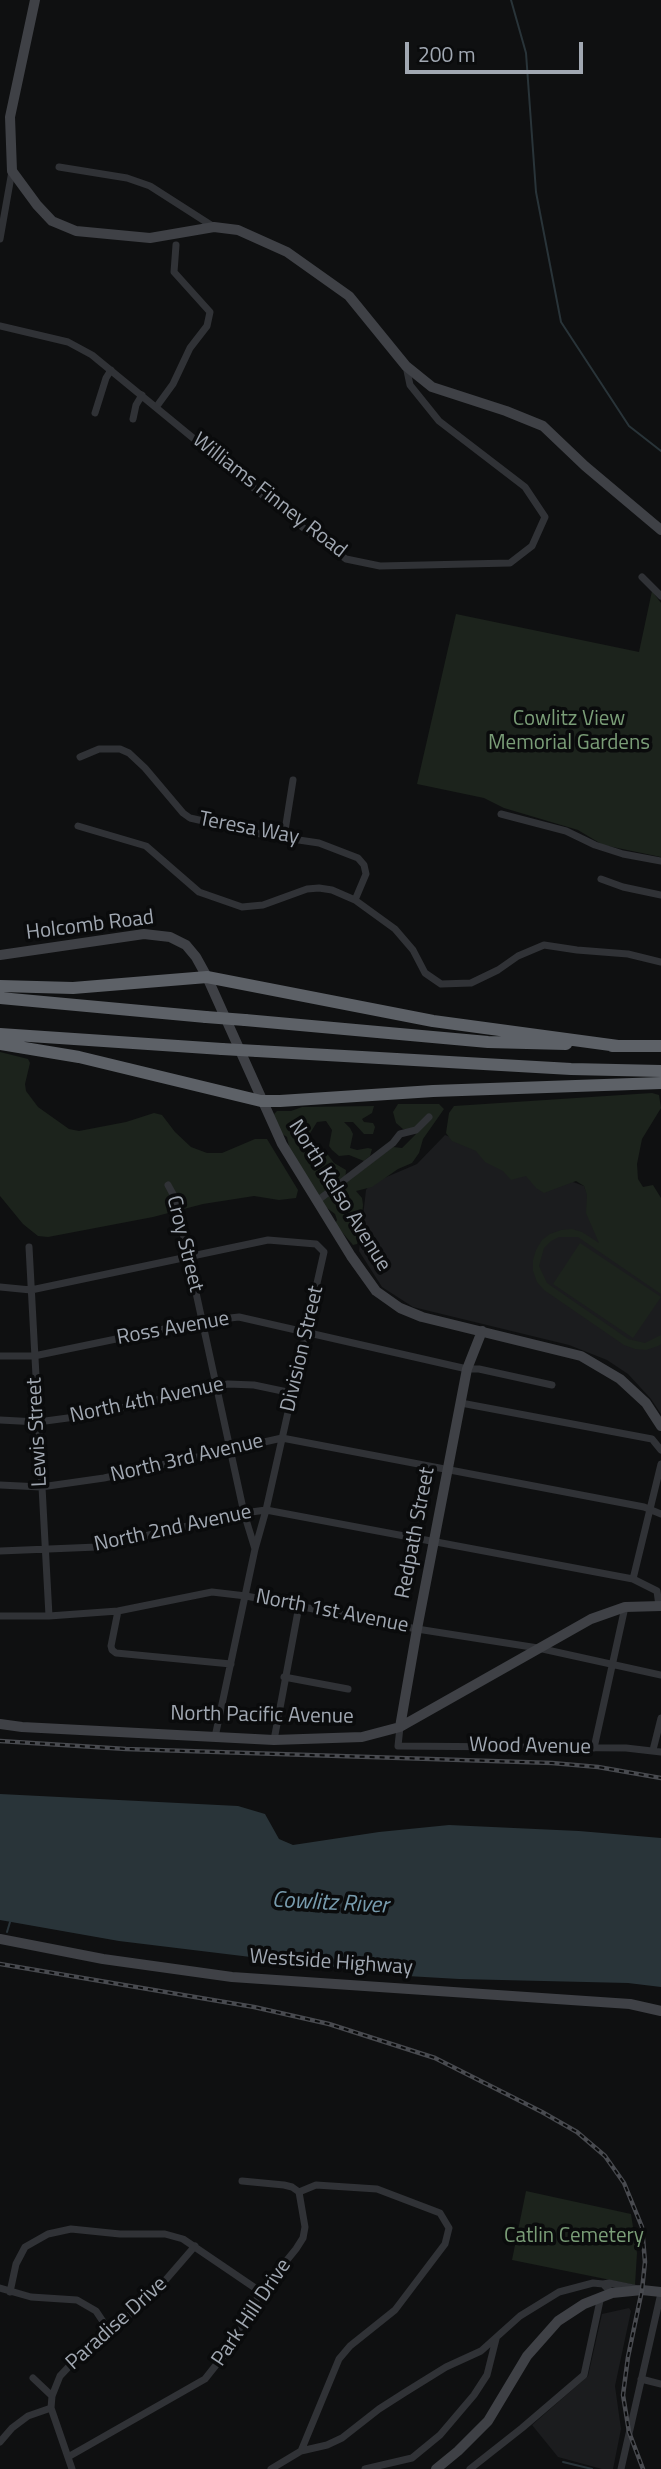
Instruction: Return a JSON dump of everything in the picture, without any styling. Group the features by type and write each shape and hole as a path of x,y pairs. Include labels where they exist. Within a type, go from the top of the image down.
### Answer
{"highway":[{"path":"0,986 73,988 206,977 433,1021 618,1046"},
{"path":"0,998 488,1042 661,1045"},
{"path":"0,1034 539,1068 661,1071"},
{"path":"0,1044 79,1057 261,1101 661,1083"}],"street":[{"path":"0,239 12,171 10,117 35,0"},
{"path":"60,167 127,178 150,186 214,227"},
{"path":"12,171 52,221 76,231 150,239 214,227 238,230 287,252 349,296 406,366 432,387 543,426 585,466 661,530"},
{"path":"157,406 173,384 190,348 207,326 210,312 174,272 176,245"},
{"name":"Williams Finney Road","path":"0,327 68,342 93,355 294,521 346,559 380,566 510,563 532,546 545,517 525,487 439,421 410,385 406,366"},
{"path":"95,413 111,370"},
{"path":"133,419 142,395"},
{"path":"642,577 661,596"},
{"name":"Teresa Way","path":"79,757 109,747 120,749 129,753 145,768 190,818 227,828 319,843 358,858 364,865 366,874 355,900"},
{"path":"284,837 293,780"},
{"path":"500,814 566,831 595,845 623,854 661,861"},
{"path":"78,827 146,846 199,892 228,904 250,908 275,902 307,889 319,888 332,890 355,900 395,929 413,950 425,974 441,985 471,983 498,970 518,956 544,945 628,954 661,962"},
{"path":"601,879 661,895"},
{"name":"Holcomb Road","path":"0,955 158,934 186,945 196,957 206,977"},
{"name":"North Kelso Avenue","path":"206,977 282,1144 360,1271 376,1291 391,1303 422,1317 565,1351 601,1366 635,1392 661,1426"},
{"path":"317,1201 393,1143 400,1134 416,1130 429,1116"},
{"name":"Croy Street","path":"168,1185 174,1196 244,1513 255,1549"},
{"name":"Division Street","path":"188,1256 268,1240 316,1244 322,1248 325,1257 255,1549 215,1737"},
{"name":"Lewis Street","path":"29,1247 49,1616"},
{"path":"0,1287 31,1290 188,1256"},
{"name":"Ross Avenue","path":"0,1356 34,1356 203,1321 239,1317 467,1370 479,1369 552,1385"},
{"name":"Redpath Street","path":"398,1746 417,1629 467,1370 482,1331"},
{"name":"North 4th Avenue","path":"0,1420 38,1422 90,1415 240,1383 292,1393"},
{"path":"461,1403 652,1439 660,1448"},
{"name":"North 3rd Avenue","path":"0,1485 41,1487 104,1478 282,1438 649,1508 661,1514"},
{"path":"633,1579 661,1464"},
{"name":"North 2nd Avenue","path":"0,1551 97,1547 266,1510 633,1579 657,1591 660,1606"},
{"name":"North 1st Avenue","path":"0,1616 118,1611 212,1592 246,1595 417,1629 538,1648 661,1675"},
{"path":"274,1740 299,1606"},
{"name":"North Pacific Avenue","path":"0,1724 274,1740 362,1737 400,1727 591,1619 625,1607 660,1606"},
{"path":"594,1748 625,1607"},
{"path":"118,1611 111,1646 116,1653 231,1664"},
{"path":"285,1677 348,1689"},
{"path":"657,1751 661,1718"},
{"name":"Wood Avenue","path":"398,1746 657,1751"},
{"name":"Westside Highway","path":"0,1939 103,1959 232,1977 630,2004 661,2011"},
{"path":"242,2181 284,2185 299,2192 316,2185 377,2189 440,2213 449,2228 445,2244 395,2310 350,2346 339,2359 301,2451"},
{"name":"Park Hill Drive","path":"68,2458 205,2379 224,2355 261,2292 303,2238 304,2216 299,2192"},
{"path":"10,2292 20,2254 33,2242 60,2230 165,2234 195,2246 261,2292"},
{"name":"Paradise Drive","path":"51,2408 52,2396 66,2368 150,2298 195,2246"},
{"path":"271,2469 301,2451 327,2445 341,2438 379,2409 446,2367 481,2351 520,2316 559,2292 584,2284 609,2283 661,2293 621,2469"},
{"path":"470,2469 584,2375 606,2295 603,2284"},
{"path":"0,2288 31,2297 64,2298 87,2304 96,2311 110,2332"},
{"path":"436,2469 488,2421 527,2356 545,2333 570,2312 606,2295 642,2290"},
{"path":"365,2469 412,2458 440,2435 487,2375 495,2353 496,2338"},
{"path":"33,2378 52,2396"},
{"path":"641,2379 661,2384"},
{"path":"0,2442 28,2416 51,2408 72,2469"}],"shaded area":[{"path":"445,1135 584,1186 596,1216 661,1275 661,1414 628,1374 607,1360 569,1345 413,1307 382,1287 359,1251 366,1190 370,1184 417,1164"},
{"path":"629,2308 631,2311 615,2386 621,2429 613,2469 602,2469 558,2457 532,2425 588,2376 602,2314"}],"green space":[{"name":"Cowlitz View Memorial Gardens","path":"652,591 661,603 661,857 603,845 578,830 504,808 484,798 417,784 456,614 639,652"},
{"path":"0,1052 28,1059 30,1063 26,1091 38,1107 69,1129 79,1131 126,1122 154,1113 162,1115 191,1147 207,1153 222,1153 255,1139 267,1139 298,1190 296,1198 279,1200 254,1196 203,1204 153,1217 48,1237 38,1236 23,1224 0,1196"},
{"path":"652,1093 659,1095 661,1108 642,1139 637,1164 638,1179 643,1187 653,1185 661,1198 661,1294 578,1237 559,1237 551,1241 544,1248 539,1266 547,1283 628,1339 645,1343 661,1335 661,1344 646,1350 624,1345 544,1290 537,1282 533,1260 542,1240 550,1234 572,1229 599,1243 586,1213 587,1195 584,1186 576,1181 544,1193 526,1176 511,1180 503,1171 485,1162 476,1151 452,1141 446,1133 449,1113 454,1106"},
{"path":"398,1104 439,1104 444,1109 423,1139 419,1153 412,1163 372,1187 356,1191 362,1198 363,1205 360,1237 357,1244 353,1245 335,1224 335,1214 323,1205 290,1151 287,1137 279,1132 272,1118 277,1111 291,1111 302,1107 374,1106 372,1113 362,1119 364,1122 373,1123 373,1134 364,1134 353,1122 344,1122 353,1134 350,1148 372,1149 370,1156 364,1161 349,1155 339,1156 332,1150 329,1146 332,1130 326,1121 317,1122 309,1135 312,1146 323,1148 334,1163 346,1170 345,1183 393,1147 402,1148 416,1134 417,1130 403,1129 396,1123 393,1112"},
{"path":"580,1243 661,1297 633,1338 553,1284"},
{"name":"Catlin Cemetery","path":"526,2191 631,2214 637,2253 635,2285 512,2260"}],"water":[{"name":"Cowlitz River","path":"0,1794 238,1806 265,1814 279,1839 293,1845 449,1825 661,1838 661,1987 628,1983 407,1976 119,1941 0,1920"}],"waterway":[{"path":"511,0 526,53 536,192 561,322 629,426 661,451"},
{"path":"7,1932 10,1922"},
{"path":"563,2462 592,2469"}],"railway":[{"path":"0,1741 126,1749 552,1763 598,1767 661,1778"},
{"path":"0,1964 254,2007 329,2024 435,2058 577,2132 605,2156 624,2183 642,2227 645,2262 642,2290 623,2395 629,2432 643,2469"}]}
